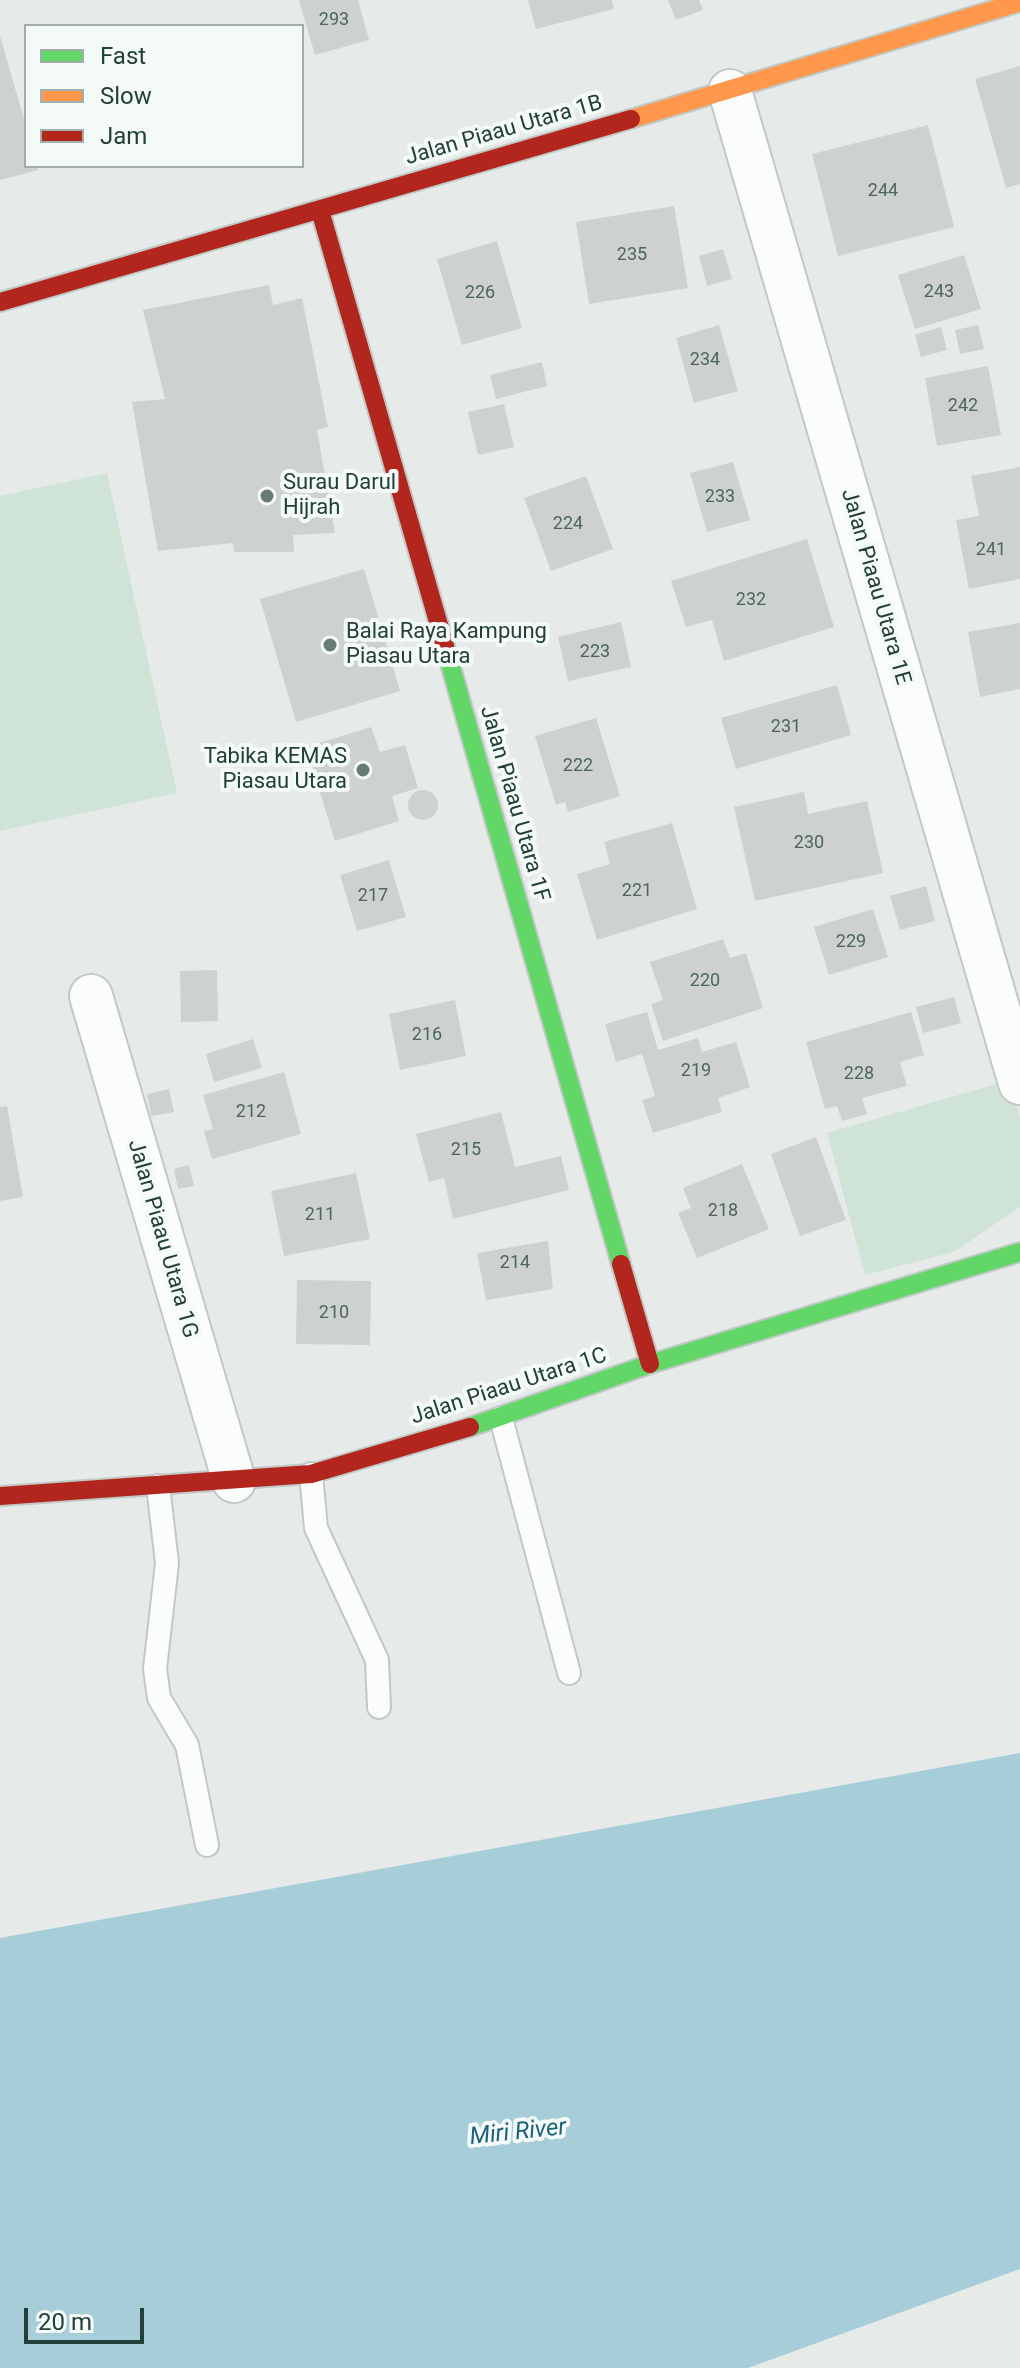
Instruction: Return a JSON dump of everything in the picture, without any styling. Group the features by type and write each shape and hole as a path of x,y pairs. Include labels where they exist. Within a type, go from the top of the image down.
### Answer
{"street":[{"name":"Jalan Piaau Utara 1B","path":"0,302 730,91 1020,2"},
{"name":"Jalan Piaau Utara 1E","path":"730,91 1020,1083"},
{"name":"Jalan Piaau Utara 1F","path":"320,210 650,1364"},
{"name":"Jalan Piaau Utara 1G","path":"91,996 234,1481"},
{"name":"Jalan Piaau Utara 1C","path":"0,1496 311,1474 501,1418 650,1364 1020,1252"}],"lane":[{"path":"501,1418 569,1673"},
{"path":"311,1474 316,1528 377,1660 379,1707"},
{"path":"158,1486 167,1563 155,1669 159,1698 187,1745 207,1845"}],"green space":[{"path":"107,473 177,793 0,831 0,496"},
{"path":"1010,1080 1020,1117 1020,1207 954,1252 865,1275 827,1133"}],"water":[{"name":"Miri River","path":"1020,1753 1020,2269 748,2368 0,2368 0,1938"}],"building":[{"path":"299,0 358,0 369,40 315,55"},
{"path":"528,0 612,0 614,9 536,29"},
{"path":"668,0 699,0 703,10 676,20"},
{"path":"0,36 24,119 24,168 38,170 0,180"},
{"path":"1020,66 1020,184 1006,188 975,79"},
{"path":"928,125 954,227 838,256 812,154"},
{"path":"674,206 688,288 589,304 576,222"},
{"path":"497,241 522,328 462,345 437,259"},
{"path":"723,249 732,279 707,286 699,256"},
{"path":"964,255 981,309 915,329 898,275"},
{"path":"269,285 273,305 302,298 328,427 317,430 335,533 293,535 294,552 234,552 233,543 158,551 132,402 165,399 143,310"},
{"path":"719,325 738,391 694,403 676,338"},
{"path":"978,325 984,349 960,354 955,330"},
{"path":"941,327 947,350 921,357 915,335"},
{"path":"542,362 547,386 496,399 490,375"},
{"path":"988,366 1001,435 937,446 925,378"},
{"path":"504,404 514,447 478,455 468,412"},
{"path":"733,462 750,520 707,532 690,473"},
{"path":"1020,467 1020,579 969,589 956,520 979,516 971,476"},
{"path":"586,476 613,549 551,571 524,498"},
{"path":"807,539 834,627 724,661 712,620 686,627 671,581"},
{"name":"Balai Raya Kampung Piasau Utara","path":"364,569 400,691 296,722 260,599"},
{"path":"621,622 631,667 568,681 558,637"},
{"path":"1020,623 1020,689 980,697 968,632"},
{"path":"837,685 851,735 736,769 721,718"},
{"path":"596,718 620,796 568,812 565,802 556,805 535,736"},
{"name":"Tabika KEMAS Piasau Utara","path":"371,727 380,752 405,745 418,788 392,796 399,821 335,841 306,747"},
{"path":"423,790 434,794 438,805 434,816 423,820 412,816 408,805 412,794"},
{"path":"804,792 808,814 867,801 883,873 755,901 734,807"},
{"path":"672,823 697,909 597,940 577,874 610,864 604,842"},
{"path":"389,860 406,917 357,931 340,875"},
{"path":"926,886 935,921 900,930 890,896"},
{"path":"873,909 888,957 829,975 814,927"},
{"path":"723,939 730,958 746,953 763,1008 663,1041 651,1004 663,1000 650,962"},
{"path":"217,970 218,1021 181,1022 180,971"},
{"path":"954,997 961,1023 923,1033 916,1007"},
{"path":"455,1000 466,1056 400,1070 389,1014"},
{"path":"647,1012 658,1050 698,1038 702,1052 736,1042 750,1087 718,1098 722,1112 653,1133 642,1100 655,1096 642,1054 616,1062 605,1024"},
{"path":"911,1012 924,1055 900,1062 907,1086 862,1098 867,1114 842,1121 837,1106 825,1109 806,1042"},
{"path":"253,1039 262,1068 214,1082 206,1054"},
{"path":"284,1072 301,1134 212,1159 204,1131 213,1129 203,1095"},
{"path":"169,1089 174,1112 151,1116 147,1094"},
{"path":"7,1106 23,1197 0,1201 0,1107"},
{"path":"501,1112 515,1167 561,1156 569,1190 453,1219 444,1178 429,1182 416,1134"},
{"path":"816,1137 846,1220 800,1236 771,1154"},
{"path":"742,1164 769,1229 697,1258 678,1213 691,1208 683,1188"},
{"path":"189,1165 194,1186 178,1189 174,1169"},
{"path":"356,1173 370,1239 284,1256 271,1191"},
{"path":"548,1241 553,1289 486,1300 477,1253"},
{"path":"297,1280 371,1281 370,1345 296,1344"}],"traffic: fast":[{"path":"445,646 621,1264"},
{"path":"470,1427 650,1364 1020,1252"}],"traffic: slow":[{"path":"631,119 1020,2"}],"traffic: jam":[{"path":"0,302 631,119"},
{"path":"320,210 445,646"},
{"path":"621,1264 650,1364"},
{"path":"0,1496 311,1474 470,1427"}],"place":[{"name":"Surau Darul Hijrah","path":"267,496"},
{"name":"Balai Raya Kampung Piasau Utara","path":"330,645"},
{"name":"Tabika KEMAS Piasau Utara","path":"363,770"}]}
